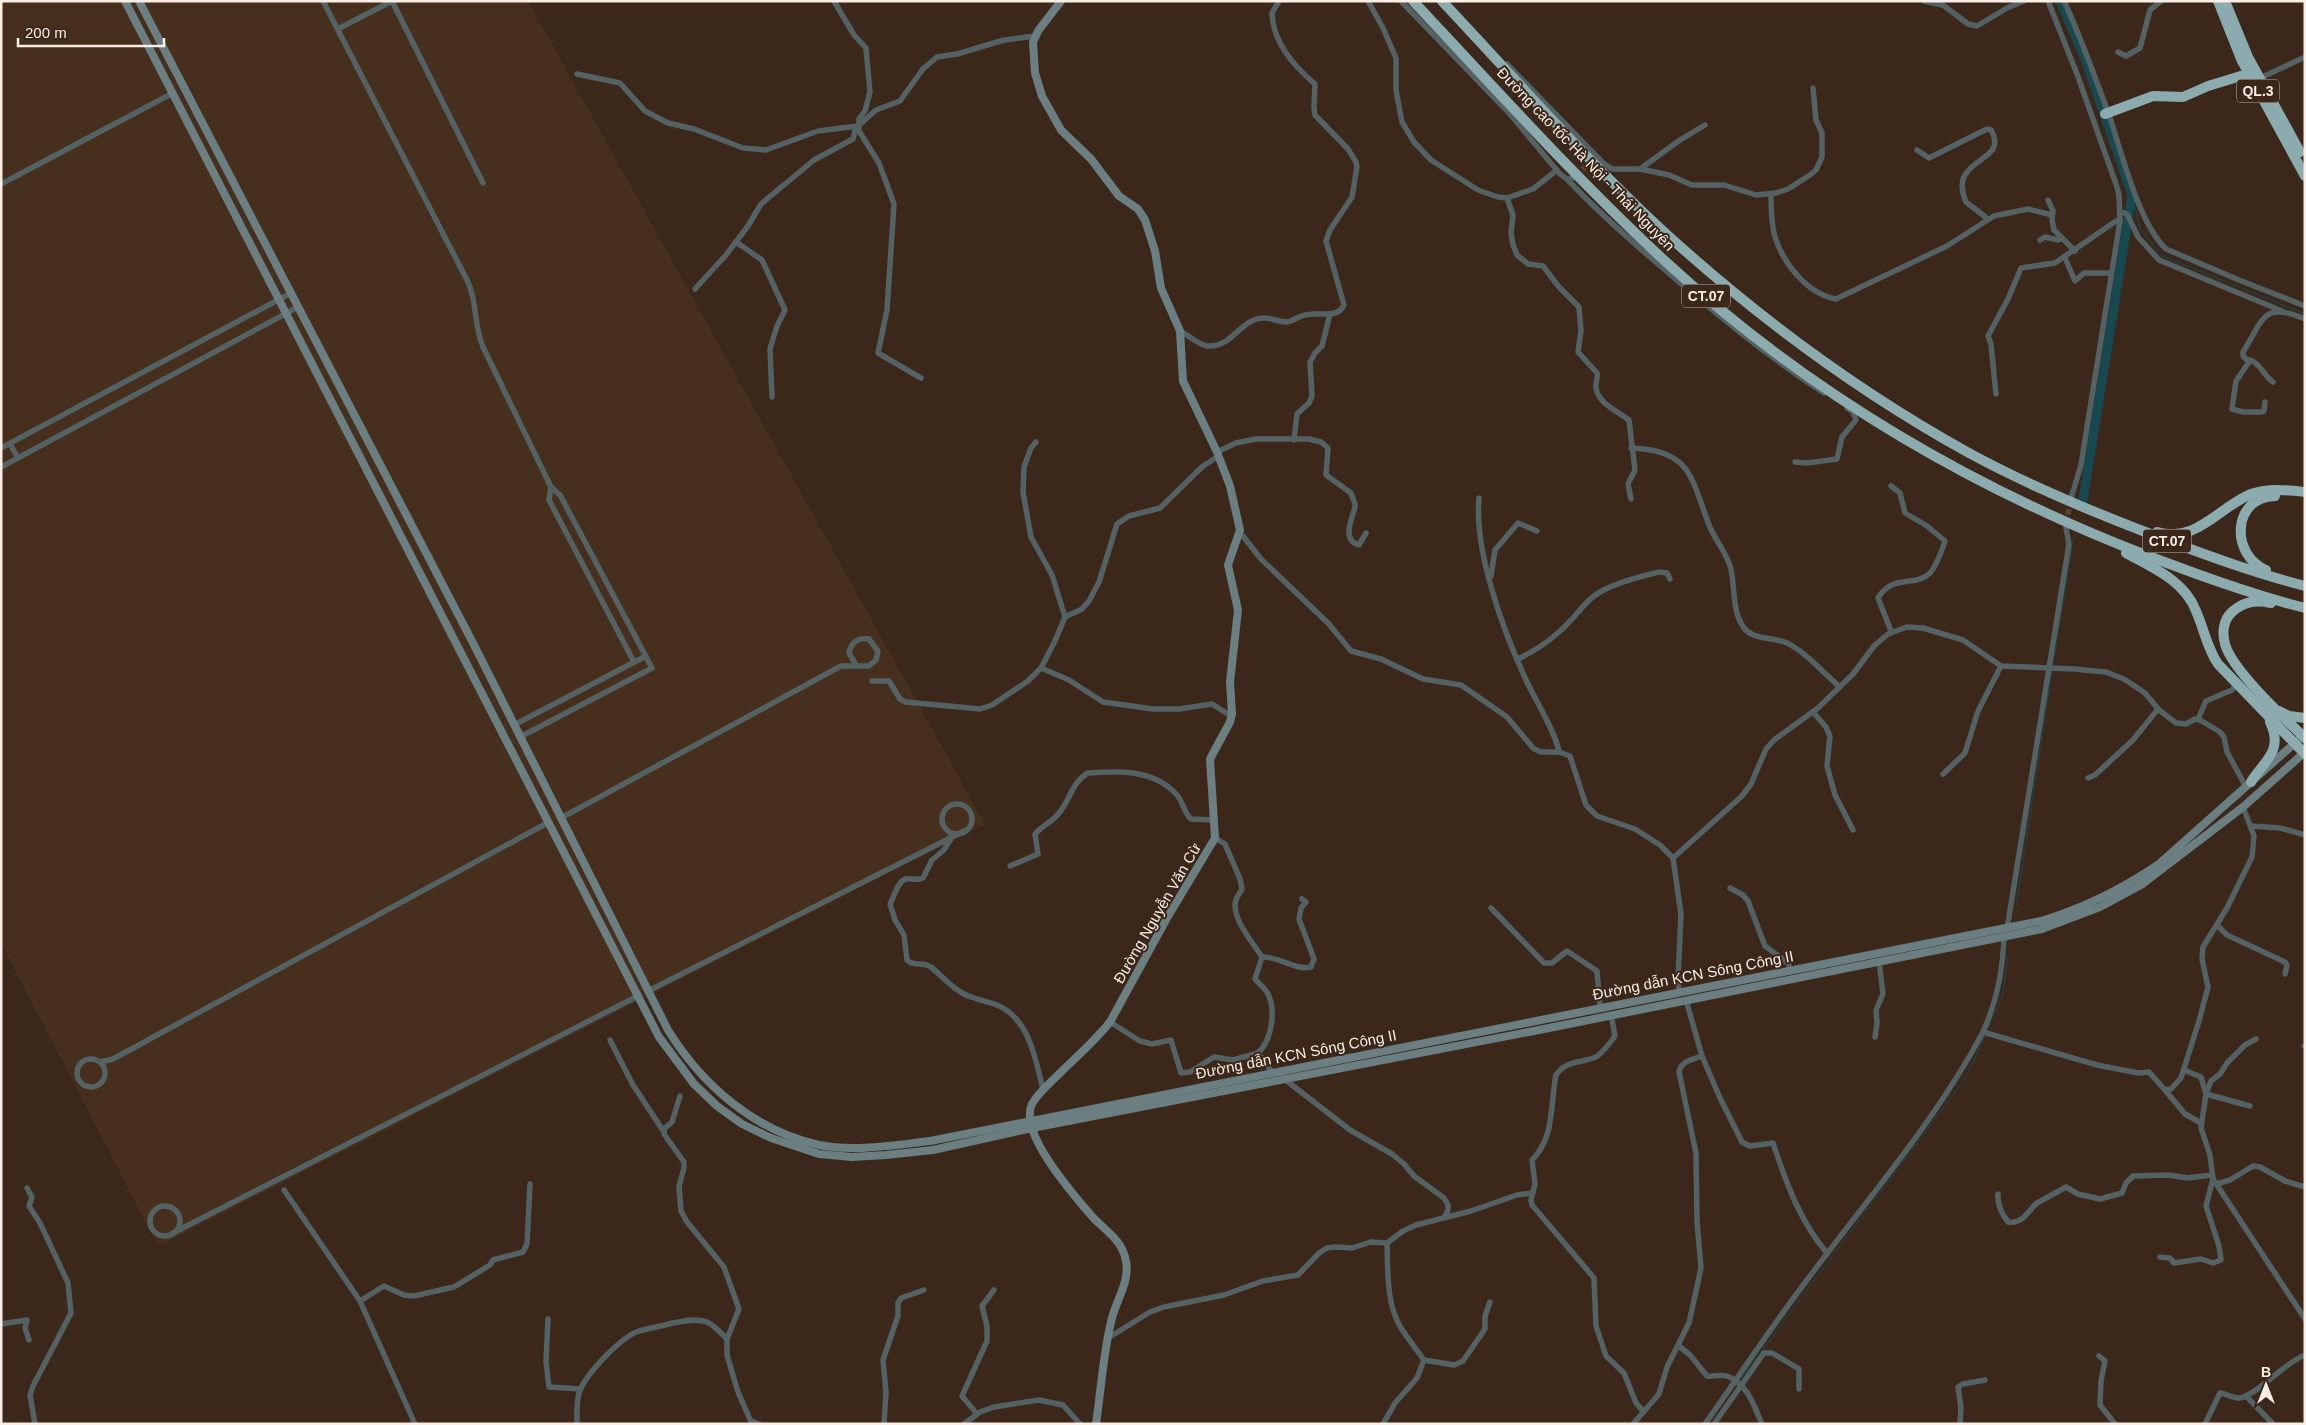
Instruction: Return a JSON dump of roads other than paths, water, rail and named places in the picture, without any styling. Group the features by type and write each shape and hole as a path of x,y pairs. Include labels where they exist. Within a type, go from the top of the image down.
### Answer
{"highway":[{"name":"Đường cao tốc Hà Nội - Thái Nguyên","path":"1413,1 1602,201 1668,264 1749,332 1804,374 1871,418 1959,471 2056,518 2204,577 2305,608"},
{"name":"Đường cao tốc Hà Nội - Thái Nguyên","path":"1442,1 1618,188 1682,248 1762,316 1816,357 1874,396 1969,452 2033,484 2121,523 2209,557 2305,585"},
{"name":"QL.3","path":"2218,1 2234,43 2255,74 2305,162"},
{"name":"QL.3","path":"2226,1 2255,74 2305,176"},
{"path":"2101,116 2142,99 2153,96 2183,97 2208,86 2255,74"},
{"path":"2033,484 2150,530 2170,534 2204,526 2237,502 2253,494 2271,490 2305,492"},
{"path":"2305,499 2281,496 2263,498 2249,507 2244,514 2241,520 2240,534 2243,548 2254,563 2270,572 2305,585"},
{"path":"2056,518 2162,573 2180,587 2196,609 2212,656 2236,684 2304,736"},
{"path":"2304,753 2294,744 2267,709 2228,652 2223,636 2228,616 2238,607 2251,601 2270,602 2305,612"},
{"path":"2267,709 2289,716 2305,718"},
{"path":"2248,785 2271,756 2274,740 2273,727 2267,709"}],"street":[{"path":"125,1 659,1036 694,1084 717,1106 742,1124 795,1147 819,1154 852,1157 933,1150 1031,1124"},
{"path":"139,1 514,725 648,991 680,1050 702,1078 724,1098 776,1130 820,1145 852,1148 930,1141 1031,1124"},
{"path":"323,1 475,296 476,331 551,487 560,495 652,668 520,737"},
{"path":"695,289 716,268 736,242 760,204 814,160 849,142 855,135 859,119 865,111 869,98 867,54 864,44 854,35 834,1"},
{"path":"577,74 616,81 651,115 676,126 694,129 716,139 750,150 775,147 818,131 857,126 876,110 900,100 923,69 934,59 1004,40 1035,36 1061,1"},
{"path":"1180,331 1207,346 1231,339 1242,326 1255,319 1268,318 1286,322 1306,314 1330,314 1342,308 1343,300 1326,241 1330,230 1352,197 1356,176 1356,162 1348,149 1318,120 1314,107 1315,84 1297,68 1280,43 1272,13 1279,1"},
{"path":"1368,1 1383,28 1396,58 1400,114 1414,142 1440,167 1478,190 1491,196 1507,198 1532,189 1557,170"},
{"path":"1401,1 1509,112 1557,170 1570,178 1633,242 1726,323 1792,373 1853,412 1856,420 1842,437 1837,459 1807,463 1794,462"},
{"path":"1446,1 1595,158 1612,169 1640,169 1669,175 1692,185 1724,185 1756,195 1770,194 1788,189 1803,181 1816,170 1819,164 1823,138 1816,120 1813,88"},
{"path":"1924,1 1943,5 1968,24 1977,26 2007,8 2024,1"},
{"path":"2048,1 2123,162 2148,225 2157,240 2166,249 2305,306"},
{"path":"2064,1 2101,116 2124,213 2138,236 2160,260 2305,319"},
{"path":"2118,52 2126,56 2140,48 2150,10 2161,1"},
{"path":"338,29 392,2 483,183"},
{"name":"Đường Nguyễn Văn Cừ","path":"1031,1124 1030,1109 1043,1089 1099,1036 1110,1022 1167,918 1215,838 1210,759 1230,722 1231,716 1230,682 1238,610 1228,565 1240,530 1236,508 1218,454 1183,382 1180,331 1160,288 1154,250 1142,215 1138,209 1119,196 1091,159 1062,130 1042,96 1034,67 1035,36"},
{"path":"2255,74 2305,57"},
{"path":"1,184 173,93"},
{"path":"1640,169 1704,125"},
{"path":"857,126 862,138 882,169 894,204 887,310 878,353 922,378"},
{"path":"1917,150 1929,158 1987,129 1991,130 1994,140 1990,154 1964,172 1962,178 1966,202 1988,219"},
{"path":"1770,194 1772,222 1780,249 1796,272 1812,290 1836,299 1947,246 1988,219 2028,209 2052,215"},
{"path":"1507,198 1512,212 1511,233 1515,250 1528,264 1543,266 1559,287 1579,307 1582,331 1578,352 1597,373 1595,386 1597,393 1608,406 1629,420 1635,470 1628,484 1632,499"},
{"path":"2048,200 2054,230 2075,251"},
{"path":"2071,498 2081,465 2111,273 2120,221 2124,213"},
{"path":"1996,394 1991,344 1988,336 2007,301 2019,270 2024,267 2055,263 2065,258 2116,221 2120,221"},
{"path":"2040,240 2045,237 2058,240 2062,238"},
{"path":"736,242 762,260 785,310 777,326 770,349 772,397"},
{"path":"2065,258 2076,281 2084,273 2111,273"},
{"path":"1,448 291,293"},
{"path":"1,467 298,307"},
{"path":"2273,382 2266,378 2254,362 2244,356 2243,352 2262,320 2271,312 2282,311"},
{"path":"1294,440 1297,414 1309,403 1312,396 1310,362 1322,346 1330,314"},
{"path":"2249,360 2236,381 2232,409 2242,412 2262,412 2264,411 2265,402"},
{"path":"1065,617 1082,609 1092,597 1118,524 1129,516 1151,512 1160,508 1203,466 1236,443 1247,440 1294,440 1316,441 1325,445 1329,453 1326,475 1351,493 1355,506 1349,529 1353,543 1358,545 1366,533"},
{"path":"872,681 889,680 900,699 906,702 980,709 992,705 1028,681 1040,668 1055,641 1065,617 1052,575 1031,537 1024,492 1024,467 1030,448 1036,442"},
{"path":"10,444 18,458"},
{"path":"1631,448 1658,451 1675,459 1690,472 1710,526 1728,561 1736,606 1745,629 1751,634 1785,642 1840,687"},
{"path":"1891,486 1900,493 1905,513 1927,526 1945,541 1929,574 1918,580 1902,581 1890,586 1878,598 1891,632"},
{"path":"551,487 549,500 634,662"},
{"path":"1479,498 1478,533 1500,618 1554,736 1559,752"},
{"path":"1491,583 1493,554 1506,535 1518,523 1537,531"},
{"path":"2007,928 2069,544 2066,528"},
{"path":"1238,535 1243,536 1261,559 1329,624 1351,652 1396,664 1423,679 1461,685 1507,717 1534,749 1541,752 1559,752 1566,754 1572,759 1586,806 1591,812 1605,820 1635,829 1660,845 1673,858 1681,914 1679,991"},
{"path":"1518,659 1531,653 1550,639 1573,619 1584,604 1600,592 1659,572 1667,573 1670,579"},
{"path":"1673,858 1742,796 1751,784 1766,749 1774,740 1813,712 1853,674 1874,646 1891,632 1900,628 1914,627 1954,636 2001,666 2049,667 2116,675 2146,693 2158,709 2176,724 2186,724 2198,719 2206,701 2232,690 2236,684"},
{"path":"561,818 841,666 856,665 865,667 873,663 878,655 876,646 869,640 860,639 852,644 841,666"},
{"path":"849,653 856,665"},
{"path":"514,725 646,656"},
{"path":"1943,774 1966,753 1978,711 2001,666"},
{"path":"1040,668 1069,680 1103,702 1153,710 1179,710 1212,704 1231,716"},
{"path":"2088,778 2094,775 2134,740 2158,709"},
{"path":"1813,712 1826,727 1830,736 1828,766 1834,796 1853,830"},
{"path":"2198,719 2222,734 2226,752 2248,785"},
{"name":"Đường dẫn KCN Sông Công II","path":"1031,1124 1343,1068 1686,1000 1769,978 1791,970 2007,928 2068,912 2117,895 2159,864 2304,736"},
{"name":"Đường dẫn KCN Sông Công II","path":"1031,1124 1272,1072 1679,991 1879,961 2042,929 2072,919 2164,870 2244,807 2304,753"},
{"path":"1010,866 1038,854 1035,834 1059,813 1074,786 1082,776 1088,773 1135,772 1158,782 1176,795 1191,819 1213,820"},
{"path":"196,1222 189,1222 171,1207 162,1207 154,1212 150,1221 154,1230 162,1235 171,1234 196,1222 945,840 952,838 966,830 971,822 970,812 963,805 949,806 943,813 945,840"},
{"path":"2165,1090 2171,1089 2178,1083 2184,1070 2208,987 2202,959 2203,947 2217,925 2252,858 2255,840 2244,807"},
{"path":"112,1059 105,1070 102,1082 94,1087 85,1086 78,1080 77,1071 81,1062 90,1059 100,1062 112,1059 549,822"},
{"path":"2251,826 2285,829 2305,835"},
{"path":"944,827 956,833 966,830"},
{"path":"952,838 944,850 932,860 923,878 918,880 906,879 900,882 890,904 895,920 904,935 907,960 914,964 929,965 965,994 998,1005 1007,1011 1020,1024 1032,1044 1043,1089"},
{"path":"1215,838 1226,844 1235,866 1242,889 1235,902 1237,914 1251,944 1262,957 1275,958 1296,966 1311,967 1314,959 1299,919 1300,908 1306,902 1302,899"},
{"path":"1730,888 1744,895 1754,914 1767,948 1788,963 1791,970"},
{"path":"1491,908 1544,963 1552,963 1567,951 1597,971 1600,1008"},
{"path":"2217,925 2227,935 2285,962 2287,965 2285,974"},
{"path":"1714,1424 1738,1383 1827,1253 1942,1101 1964,1067 1984,1032 1993,1009 1999,987 2004,937"},
{"path":"1110,1022 1140,1041 1152,1044 1171,1040 1181,1073 1190,1072 1214,1057 1233,1060 1258,1053 1264,1045 1272,1022 1269,997 1255,979 1262,957"},
{"path":"1876,1037 1878,1023 1876,1010 1883,994 1879,961"},
{"path":"1686,1000 1702,1056 1742,1142 1750,1146 1773,1143 1798,1209 1811,1234 1827,1253"},
{"path":"1611,1015 1615,1036 1600,1053 1594,1058 1567,1065 1556,1074 1549,1131 1542,1149 1532,1160 1535,1184 1532,1193 1532,1205 1594,1278 1596,1326 1606,1356 1624,1373 1636,1403 1644,1412"},
{"path":"1984,1032 1992,1036 2120,1070 2138,1073 2149,1072 2186,1114 2201,1123"},
{"path":"2256,1039 2245,1045 2227,1063 2220,1074 2211,1081 2206,1094 2201,1123 2202,1136 2210,1155 2214,1180 2305,1319"},
{"path":"610,1040 633,1085 664,1132 666,1140 684,1162 679,1186 681,1211 687,1222 724,1267 739,1309 727,1339 729,1365 738,1392 752,1422 759,1424"},
{"path":"1258,1053 1272,1072"},
{"path":"1633,1424 1657,1399 1667,1367 1689,1323 1702,1258 1697,1221 1696,1153 1679,1072 1680,1066 1684,1063 1702,1056"},
{"path":"1341,1059 1343,1068"},
{"path":"100,1062 105,1070"},
{"path":"2184,1070 2202,1077 2206,1094"},
{"path":"1283,1078 1350,1130 1392,1154 1414,1176 1444,1198 1448,1205 1448,1210 1444,1218"},
{"path":"2206,1094 2250,1106"},
{"path":"664,1132 672,1122 680,1096"},
{"path":"1031,1124 1039,1147 1092,1216 1109,1231 1123,1248 1126,1261 1126,1281 1115,1309 1108,1338 1096,1424"},
{"path":"768,1136 776,1130"},
{"path":"1998,1194 2000,1210 2008,1222 2014,1222 2031,1212 2035,1205 2066,1187 2078,1194 2100,1199 2122,1193 2126,1183 2133,1176 2169,1175 2187,1178 2230,1180 2253,1166 2260,1167 2285,1181 2305,1188"},
{"path":"2160,1257 2170,1258 2174,1263 2201,1259 2213,1263 2221,1260 2219,1246 2206,1206 2214,1180"},
{"path":"360,1301 384,1286 409,1296 454,1287 490,1265 493,1260 523,1252 527,1244 530,1184"},
{"path":"27,1188 32,1197 29,1206 30,1210 40,1223 68,1283 70,1319 32,1386 30,1395 34,1424"},
{"path":"284,1190 360,1301 415,1424"},
{"path":"1108,1338 1150,1312 1164,1307 1224,1295 1263,1281 1298,1275 1319,1253 1327,1248 1352,1248 1371,1242 1386,1243 1403,1231 1416,1225 1517,1195 1532,1193"},
{"path":"171,1234 178,1228 178,1214"},
{"path":"1386,1243 1389,1288 1397,1318 1400,1327 1424,1360 1454,1365 1463,1361 1485,1329 1485,1316 1490,1302"},
{"path":"884,1424 886,1392 883,1360 898,1316 898,1302 901,1298 924,1290"},
{"path":"977,1414 962,1396 987,1341 987,1326 982,1306 994,1290"},
{"path":"548,1319 546,1362 549,1387 581,1389"},
{"path":"1,1324 27,1320 25,1328 29,1340"},
{"path":"577,1424 578,1402 581,1389 588,1377 615,1347 639,1332 681,1322 704,1321 715,1327 727,1339"},
{"path":"1679,1346 1690,1354 1707,1376 1724,1376 1738,1383 1749,1394 1762,1424"},
{"path":"1705,1424 1764,1353 1768,1352 1799,1369 1798,1389"},
{"path":"2205,1424 2220,1393 2236,1398 2246,1396 2292,1361 2305,1355"},
{"path":"2099,1356 2105,1362 2101,1381 2100,1405 2115,1424"},
{"path":"1383,1424 1395,1404 1418,1378 1424,1360"},
{"path":"1960,1424 1961,1408 1958,1387 1963,1384 1985,1380"},
{"path":"2246,1396 2273,1424"},
{"path":"964,1424 977,1414 1006,1404 1039,1400 1063,1405 1080,1424"}],"waterway":[{"path":"2060,1 2085,59 2132,195 2083,500"},
{"path":"2132,195 2140,228 2160,255 2305,314"},
{"path":"2053,665 2073,540"},
{"path":"2016,907 2052,671"},
{"path":"1986,1031 2002,997 2008,956"},
{"path":"1739,1381 1967,1076 1985,1035"}],"tunnel":[{"path":"1576,175 1593,160"},
{"path":"2067,523 2070,500"}]}
